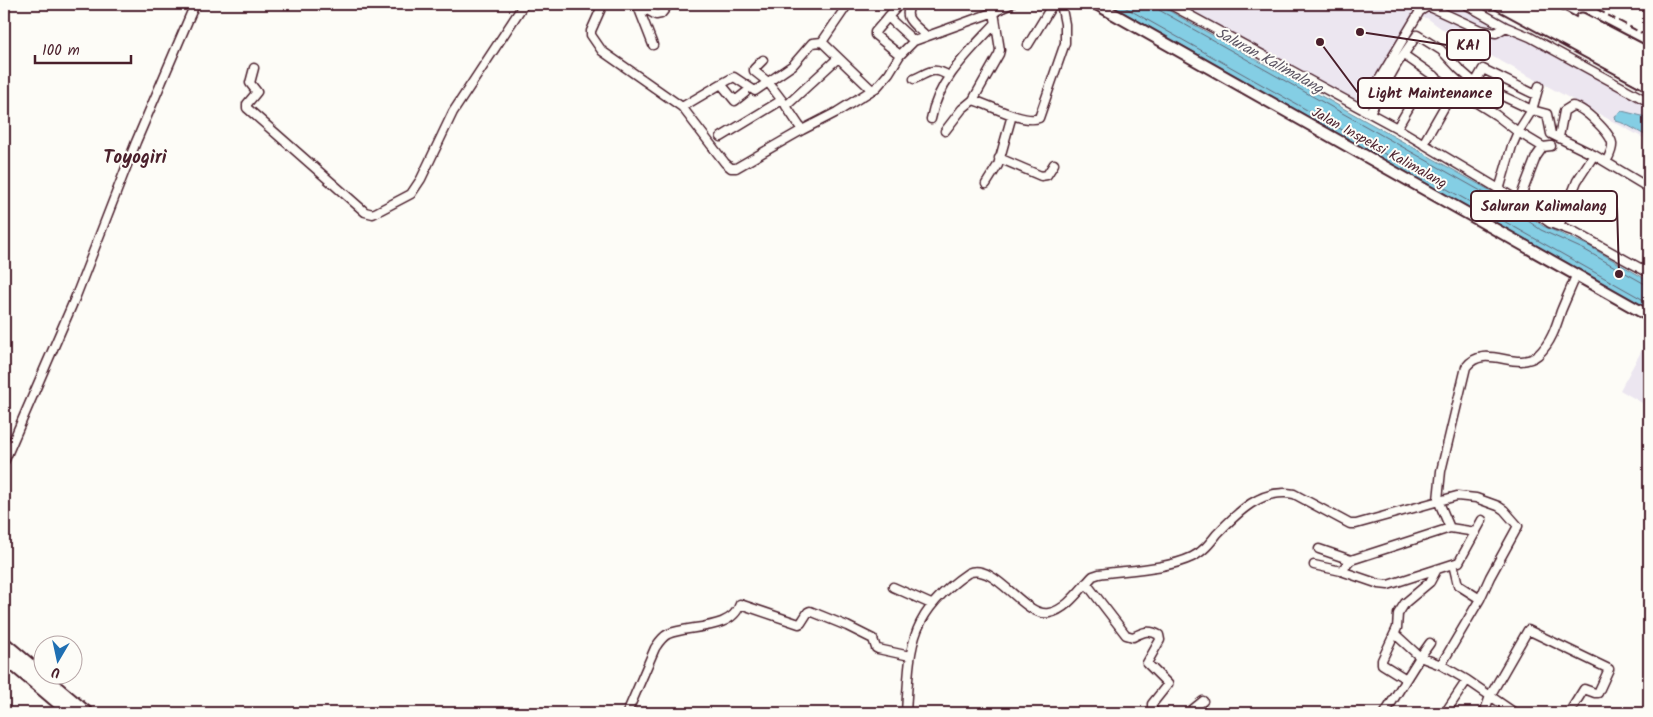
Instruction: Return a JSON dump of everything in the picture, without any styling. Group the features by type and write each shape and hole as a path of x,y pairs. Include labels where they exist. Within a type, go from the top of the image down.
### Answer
{"highway":[{"path":"1499,4 1649,85"},
{"path":"1515,4 1649,75"},
{"path":"1538,4 1649,63"},
{"path":"1554,4 1649,54"},
{"path":"4,643 81,711"},
{"path":"4,657 70,713"}],"main road":[{"name":"Jalan Inspeksi Kalimalang","path":"1096,4 1649,316"}],"street":[{"path":"4,462 76,296 132,150 195,4"},
{"path":"254,68 250,83 257,92 247,104 247,108 365,212 373,214 411,194 420,180 453,112 524,4"},
{"path":"603,4 591,31 591,35 600,49 682,107 730,168 743,165 877,87 889,73 900,55 914,41 1011,4"},
{"path":"637,4 656,15 661,14 669,4"},
{"path":"637,4 653,45"},
{"path":"682,107 734,77 754,91 793,65 812,43 822,42 848,4"},
{"path":"894,4 896,8 875,34 900,55"},
{"path":"911,4 907,11 908,18 926,36"},
{"path":"1028,45 1053,4"},
{"path":"973,100 1012,115 1036,120 1041,116 1065,43 1065,24 1061,4"},
{"path":"1169,4 1370,112 1519,201 1546,220 1575,232 1649,273"},
{"path":"1465,4 1649,102"},
{"path":"1362,108 1420,11 1428,6 1480,30 1496,33 1506,27"},
{"path":"945,132 962,109 973,100 999,54 994,12"},
{"path":"888,17 914,41"},
{"path":"931,119 936,98 949,76 995,24"},
{"path":"1370,112 1397,64 1417,35 1441,50 1475,83 1548,116 1549,130 1556,136 1594,155 1649,188"},
{"path":"822,42 872,90"},
{"path":"1404,55 1444,84"},
{"path":"721,137 784,103 838,58"},
{"path":"763,60 754,71 768,82 802,130"},
{"path":"1475,83 1483,69 1536,95"},
{"path":"914,79 935,70 949,76"},
{"path":"1397,128 1412,104 1420,97 1435,76"},
{"path":"721,84 735,101 745,93"},
{"path":"1500,190 1503,173 1518,132 1532,110 1539,86"},
{"path":"1478,103 1486,88"},
{"path":"1423,144 1454,90"},
{"path":"1469,98 1543,147 1551,146"},
{"path":"1556,136 1564,112 1572,106 1579,107 1609,136 1612,146 1606,162"},
{"path":"986,184 1000,158 1012,115"},
{"path":"1519,201 1536,157 1543,147"},
{"path":"1559,226 1577,181 1594,155"},
{"path":"1000,158 1041,176 1047,175 1054,164"},
{"path":"1450,528 1438,500 1441,471 1466,367 1480,356 1516,361 1536,356 1551,339 1576,276"},
{"path":"906,713 910,656 916,634 931,604 972,572 993,578 1026,605 1043,613 1050,613 1066,604 1093,576 1175,564 1191,557 1202,551 1234,516 1248,504 1270,494 1284,492 1294,494 1350,524 1356,524 1457,496 1467,496 1487,501 1504,510 1518,526 1442,665"},
{"path":"1314,565 1384,585 1453,564 1462,559 1482,520"},
{"path":"1340,571 1351,560 1450,528 1476,532"},
{"path":"1319,549 1351,560"},
{"path":"1453,564 1458,585 1480,598"},
{"path":"1406,679 1382,664 1382,660 1395,634 1398,614 1405,603 1430,582 1436,569"},
{"path":"1086,583 1126,635 1133,637 1150,631 1159,635 1160,640 1147,663 1168,686 1152,704 1152,709 1156,713"},
{"path":"892,587 931,604"},
{"path":"627,713 655,648 661,639 673,633 707,626 729,618 736,613 740,604 799,624 810,611 847,626 873,640 878,649 910,656"},
{"path":"1484,713 1490,696 1528,630 1609,669 1598,692 1596,694 1584,689 1569,713"},
{"path":"1395,634 1420,657 1442,665 1515,713"},
{"path":"1385,713 1430,643"},
{"path":"1445,713 1467,680"},
{"path":"1188,713 1203,701"}],"shaded area":[{"path":"1180,4 1476,4 1649,96 1649,141 1471,45 1464,45 1427,18 1420,18 1369,107"},
{"path":"1649,337 1649,407 1620,390"}],"green space":[{"path":"1096,4 1109,4 1141,22 1649,309 1649,316"}],"water":[{"path":"1109,4 1157,4 1507,200 1543,226 1587,245 1649,281 1649,309"},
{"path":"1622,111 1646,117 1649,120 1649,137 1616,121 1615,116"}],"tram line":[{"path":"1539,33 1649,92"}],"railway":[{"path":"1587,4 1649,37"}],"place":[{"name":"KAI","path":"1360,32"},
{"name":"Light Maintenance","path":"1320,42"},
{"name":"Saluran Kalimalang","path":"1619,274"}],"district":[{"name":"Toyogiri","path":"135,158"}]}
